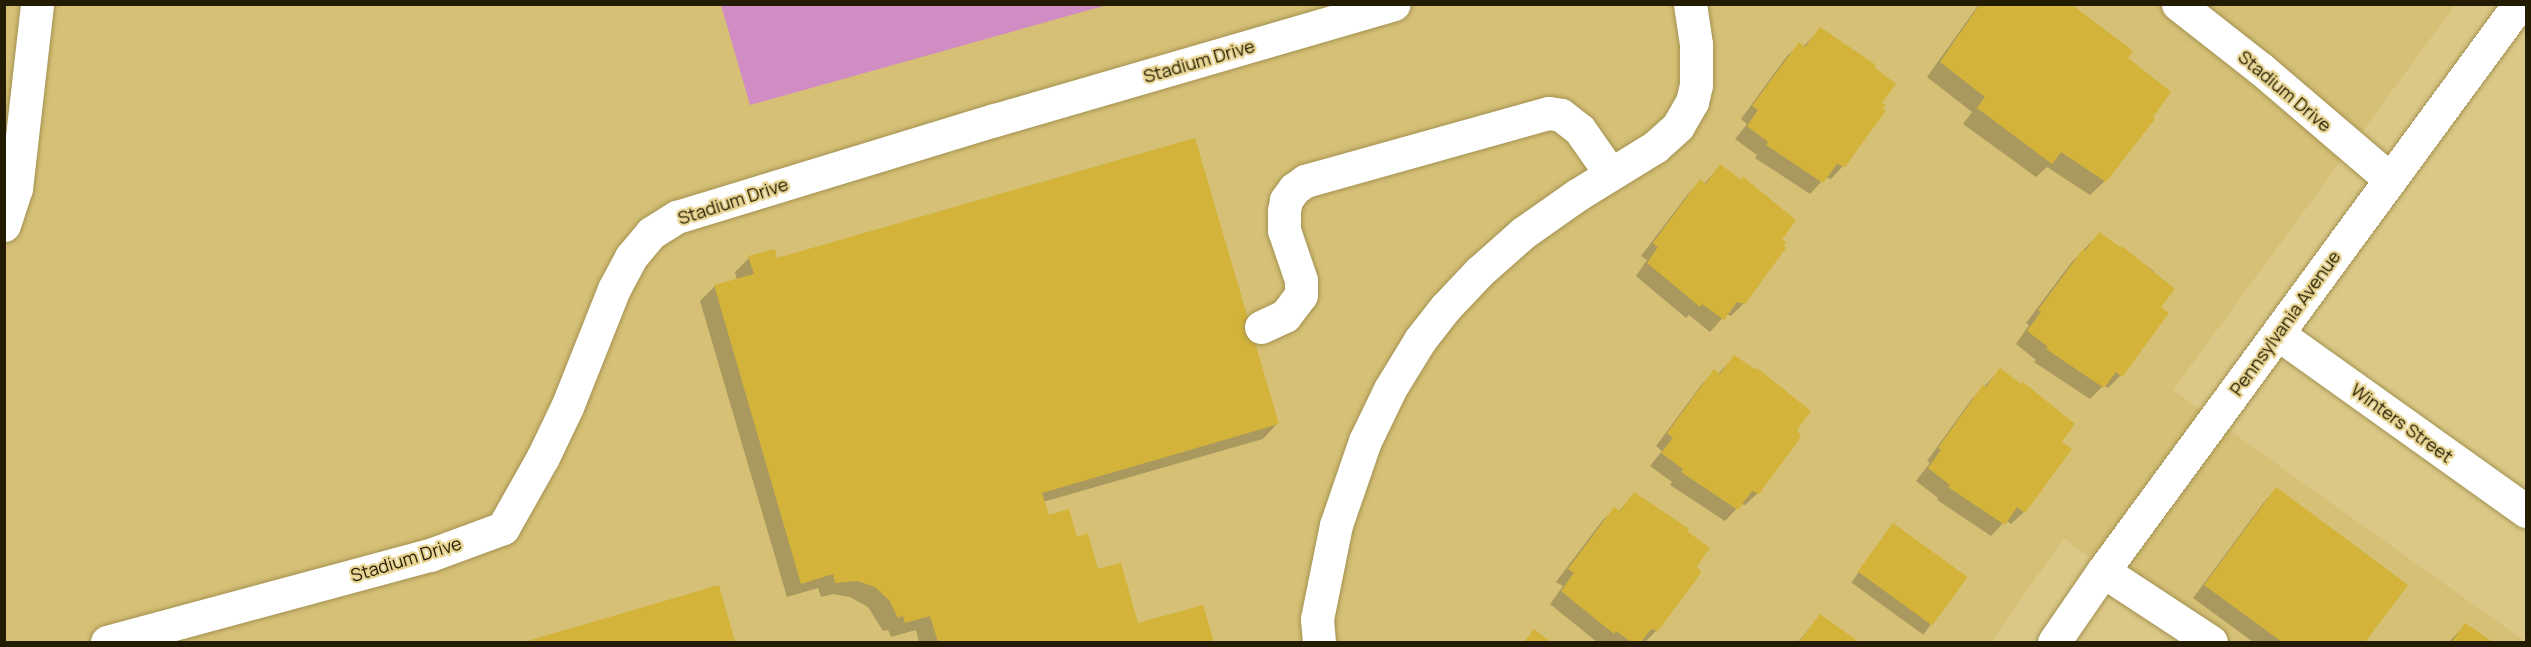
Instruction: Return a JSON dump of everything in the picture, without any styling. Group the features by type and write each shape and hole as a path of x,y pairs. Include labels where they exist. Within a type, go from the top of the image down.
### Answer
{"street":[{"path":"4,225 16,189 37,4"},
{"name":"Stadium Drive","path":"108,642 430,555 502,528 562,417 614,289 631,257 651,233 676,218 995,120 1393,4"},
{"path":"1319,642 1317,619 1336,525 1365,441 1405,363 1445,308 1479,273 1523,234 1610,173 1661,143 1686,115 1692,102 1697,68 1690,4"},
{"name":"Stadium Drive","path":"2178,4 2260,69 2390,179"},
{"name":"Pennsylvania Avenue","path":"2054,642 2103,571 2519,4"},
{"path":"1261,327 1286,316 1301,295 1301,280 1284,230 1284,211 1286,200 1294,189 1305,181 1549,114 1561,116 1581,130 1610,173"},
{"name":"Winters Street","path":"2278,334 2526,512"},
{"path":"2103,571 2211,642"}],"shaded area":[{"path":"721,4 1107,5 750,105"},
{"path":"4,5 2455,5 2173,390 2526,642 2201,642 2064,538 1991,642 5,642"}],"building":[{"path":"1980,4 2071,4 2133,51 2128,58 2171,92 2153,117 2155,119 2106,182 2061,152 2052,164 1977,108 1985,97 1940,62"},
{"path":"1820,27 1876,65 1874,67 1896,84 1882,103 1886,105 1883,109 1886,111 1845,167 1837,164 1823,183 1766,145 1768,142 1747,126 1758,110 1752,106 1799,42 1805,47"},
{"path":"1195,138 1279,424 1042,493 1049,515 1069,509 1077,537 1088,533 1098,569 1121,563 1138,623 1203,605 1214,642 938,642 930,616 905,623 903,616 898,618 889,600 875,587 857,581 835,583 833,574 801,584 714,285 754,274 748,256 775,249 777,258"},
{"path":"1720,164 1741,180 1743,177 1796,220 1782,240 1786,243 1784,246 1786,248 1745,304 1737,302 1724,320 1702,304 1700,307 1647,263 1658,247 1653,243 1700,179 1706,184"},
{"path":"2099,232 2121,248 2122,246 2175,289 2161,307 2169,313 2122,377 2116,372 2104,388 2046,349 2048,347 2027,331 2041,312 2038,310 2083,249 2085,251"},
{"path":"1734,355 1756,370 1757,368 1811,411 1797,430 1801,437 1759,494 1752,491 1738,510 1681,472 1683,469 1661,453 1673,438 1667,433 1714,369 1720,374"},
{"path":"2000,368 2021,384 2023,382 2075,424 2062,442 2072,449 2025,513 2017,507 2005,525 1948,487 1950,485 1928,468 1941,450 1938,448 1983,385 1986,387"},
{"path":"2276,487 2408,585 2365,642 2282,642 2204,585"},
{"path":"1634,492 1689,529 1687,531 1710,548 1697,566 1701,573 1658,631 1651,629 1641,642 1631,642 1616,631 1614,634 1561,591 1574,573 1568,569 1614,507 1620,511"},
{"path":"1893,523 1967,577 1932,626 1858,572"},
{"path":"719,585 735,642 524,642"},
{"path":"1820,614 1859,642 1799,642"},
{"path":"2465,623 2493,642 2452,642"},
{"path":"1534,629 1547,639 1552,642 1524,642"}]}
